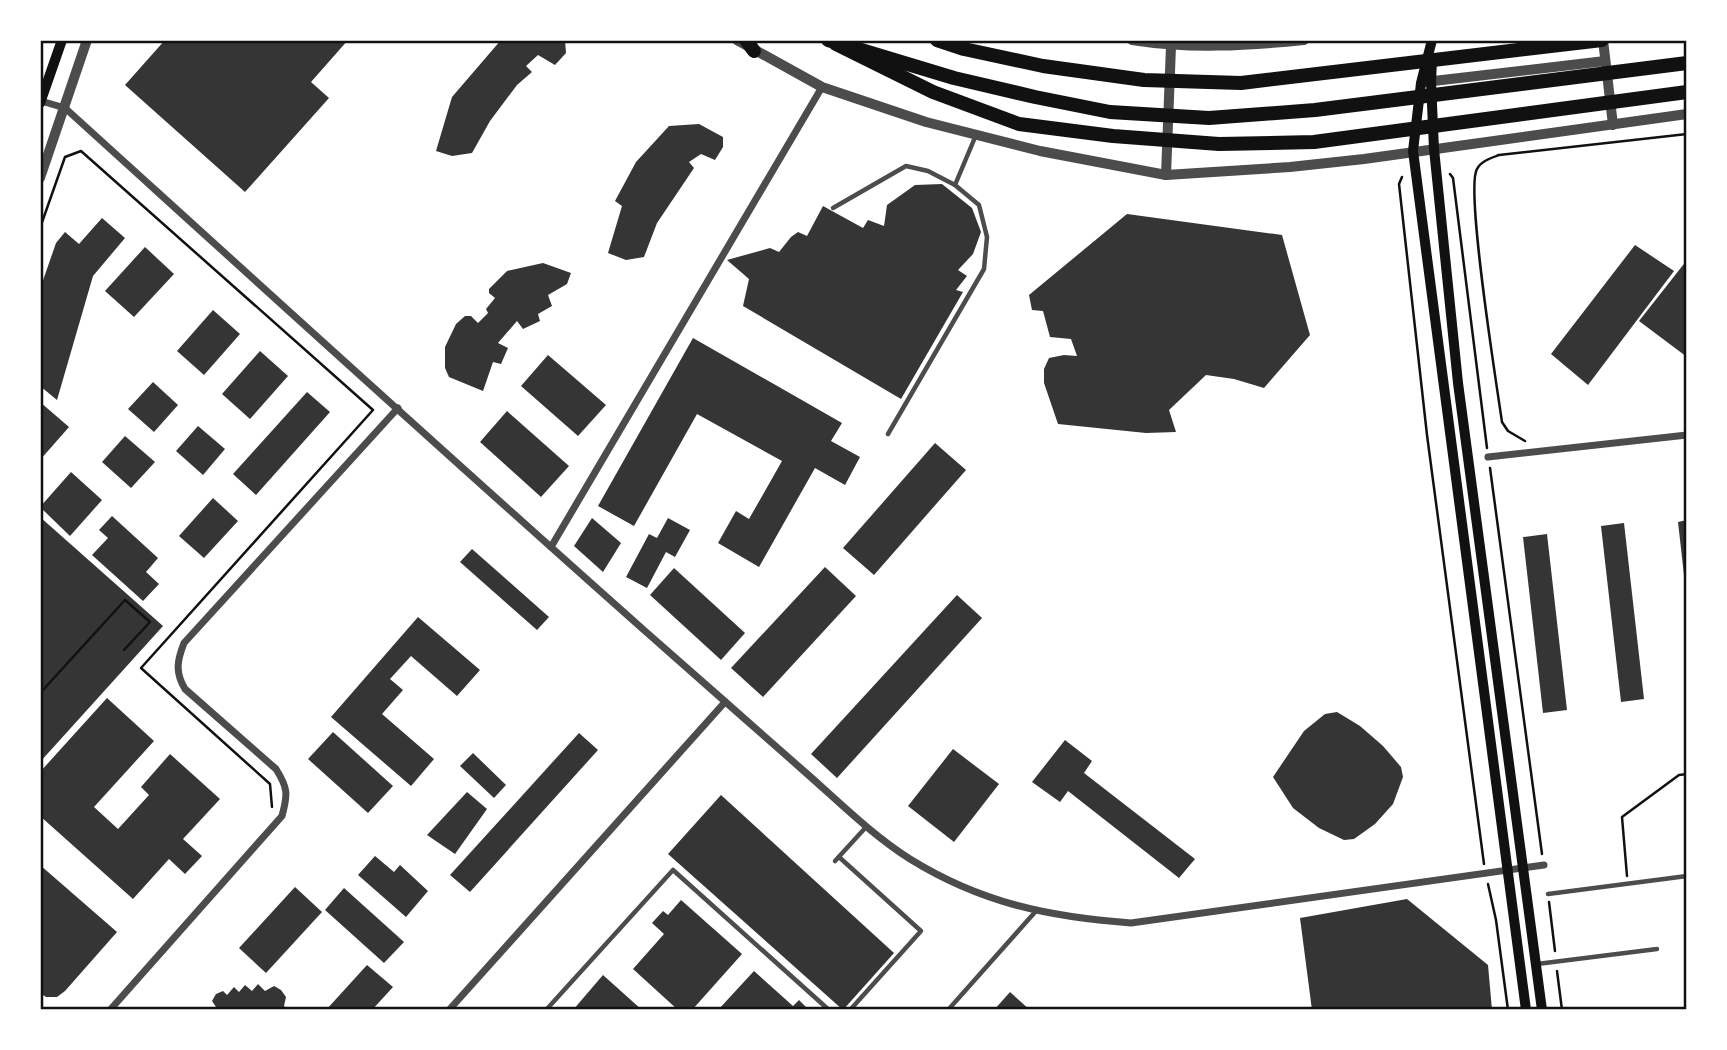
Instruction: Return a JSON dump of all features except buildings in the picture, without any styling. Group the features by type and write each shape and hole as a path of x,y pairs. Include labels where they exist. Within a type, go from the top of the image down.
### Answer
{"highway":[{"path":"937,40 964,49 1043,66 1144,80 1241,83 1602,40"},
{"path":"832,42 954,78 1035,97 1110,112 1209,118 1315,110 1687,63"},
{"path":"832,42 933,92 1019,124 1113,136 1219,144 1314,142 1687,92"}],"main road":[{"path":"41,102 62,40"},
{"path":"1433,40 1413,151 1526,1010"},
{"path":"1426,82 1458,383 1542,1010"}],"street":[{"path":"40,177 87,40"},
{"path":"737,40 822,87 926,122 1040,151 1166,175 1290,167 1687,114"},
{"path":"1132,40 1171,46 1257,45 1304,40"},
{"path":"1602,40 1613,125"},
{"path":"1166,175 1171,46"},
{"path":"1426,82 1605,61"},
{"path":"551,547 822,87"},
{"path":"41,102 65,108 725,702 867,826 910,859 935,873 1007,903 1036,911 1075,919 1131,922 1544,865"},
{"path":"110,1010 282,816 287,799 285,785 276,769 185,689 178,677 177,660 184,643 398,408"},
{"path":"1488,457 1687,435"},
{"path":"449,1010 725,702"}],"lane":[{"path":"955,185 976,135"},
{"path":"833,208 905,166 928,171 955,185 979,205 986,237 984,270 888,434"},
{"path":"850,1010 921,931 837,859 867,826"},
{"path":"546,1010 673,870 829,1010"},
{"path":"1548,894 1687,876"},
{"path":"948,1010 1036,911"},
{"path":"1536,964 1657,949"}],"path":[{"path":"1525,441 1507,431 1502,422 1476,220 1473,185 1476,169 1488,159 1499,155 1687,134"},
{"path":"40,228 65,157 81,151 373,410 141,668 270,784 273,810"},
{"path":"1449,172 1453,178 1544,865"},
{"path":"1403,176 1399,184 1426,422 1480,847 1496,920 1508,1010"},
{"path":"40,690 42,691 125,600 150,622 124,650"},
{"path":"1627,883 1622,817 1679,775 1687,774"},
{"path":"1548,894 1562,1010"}]}
